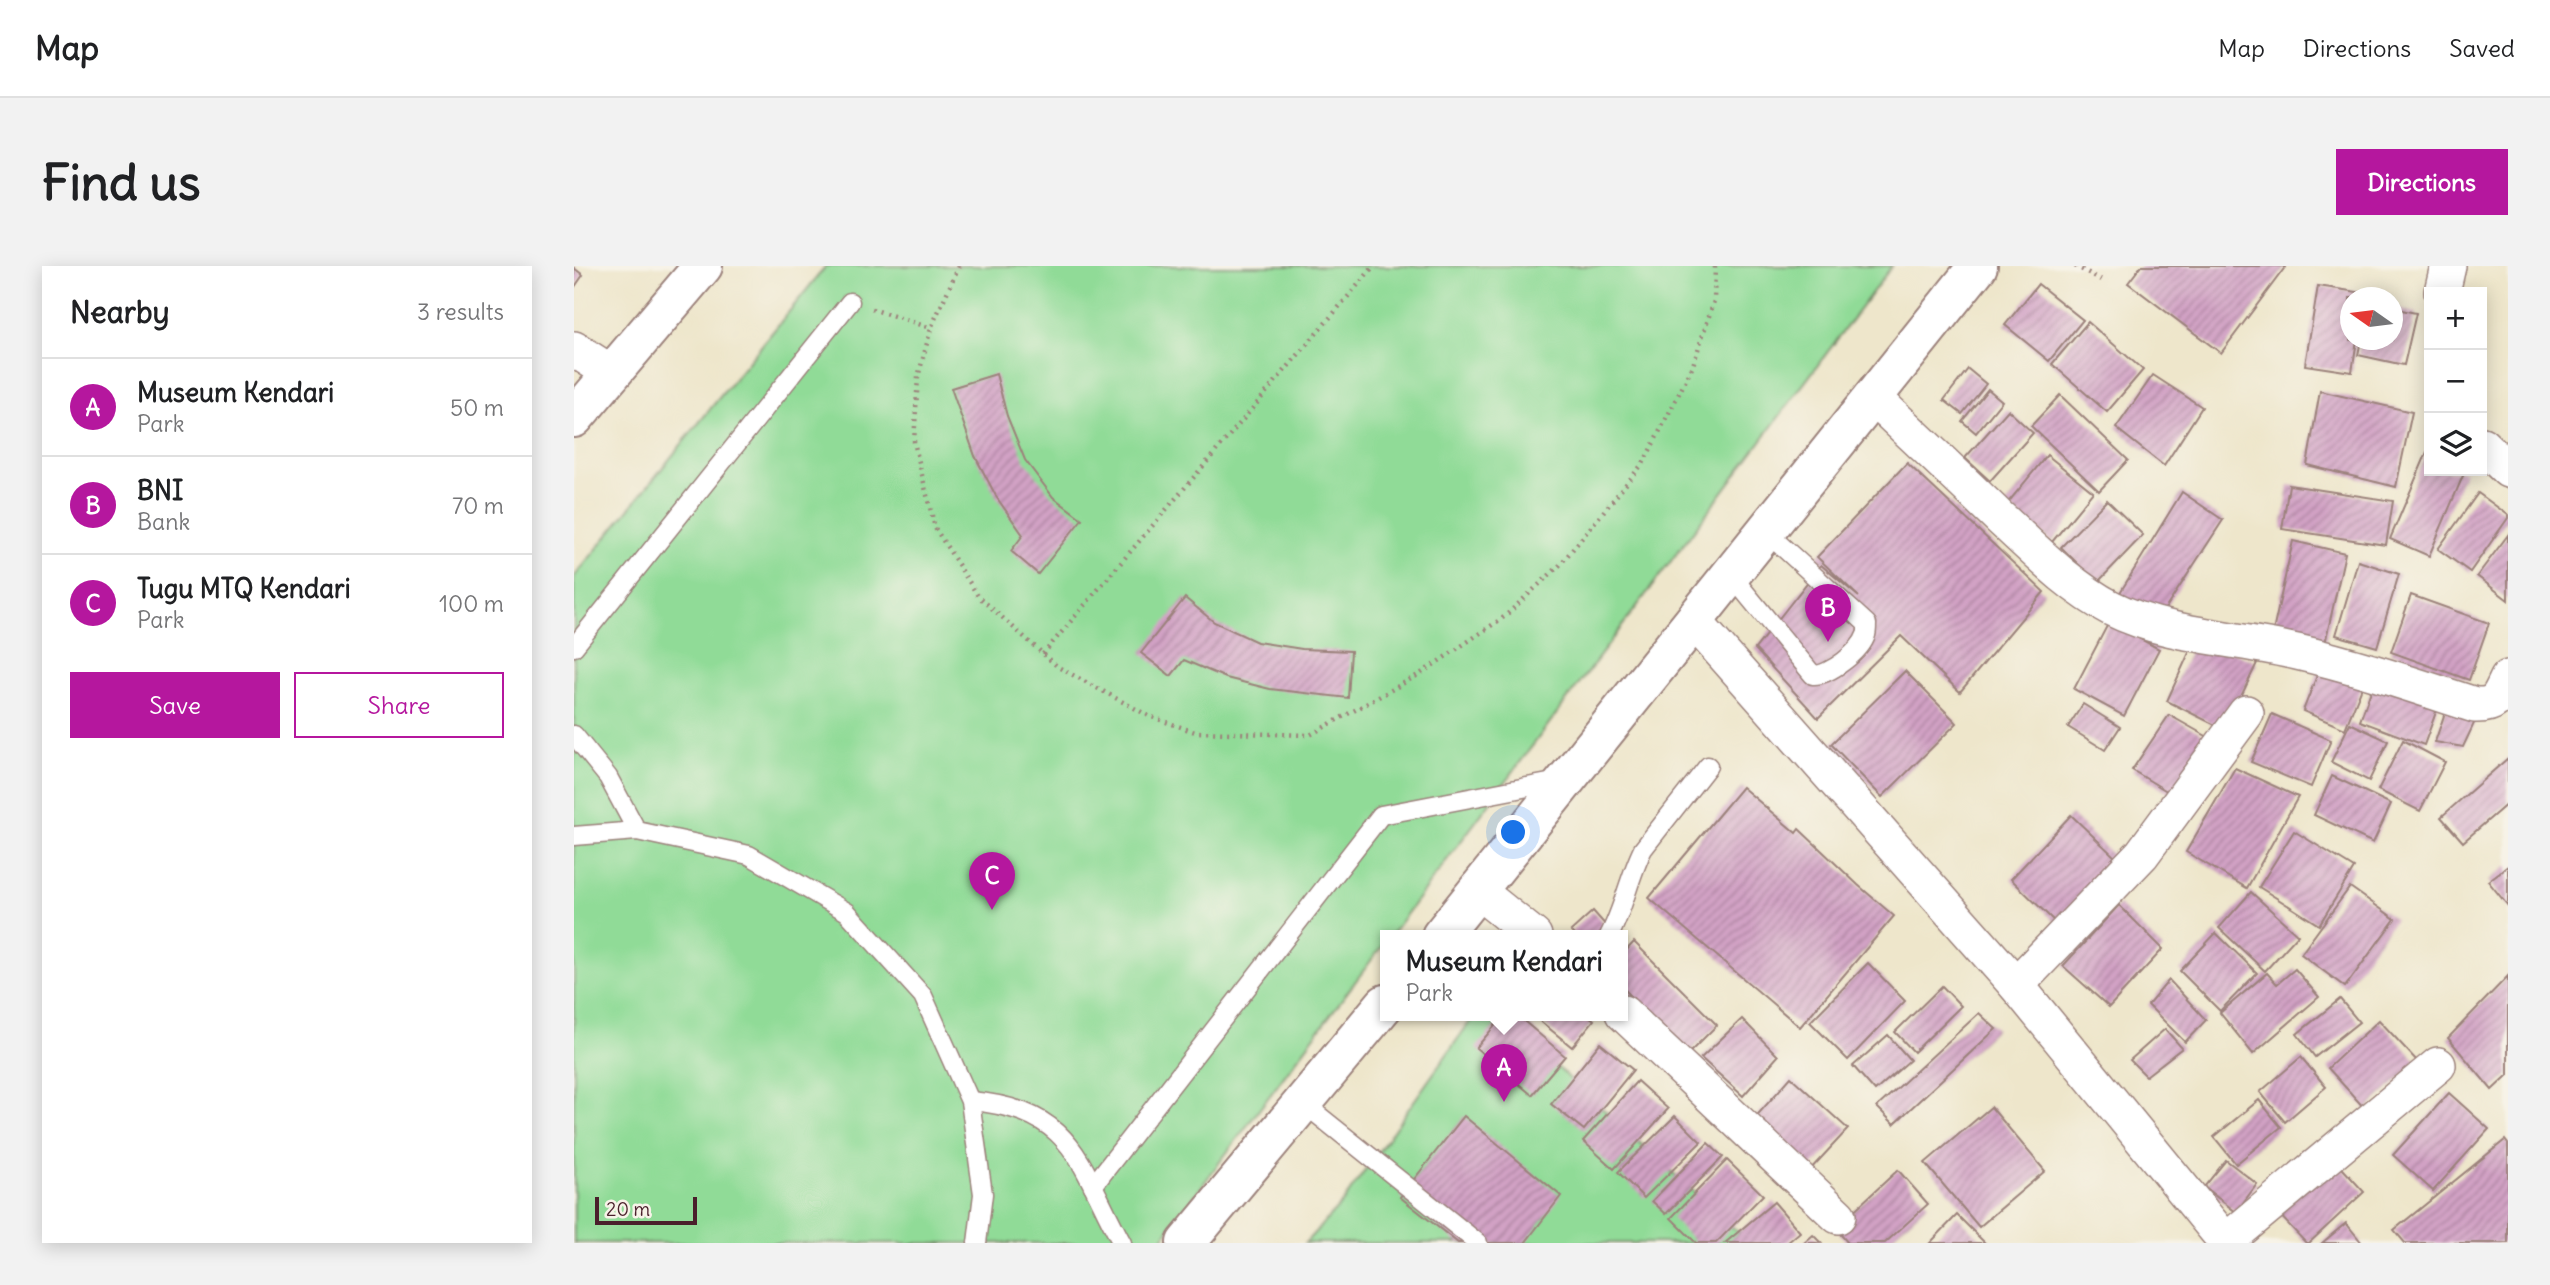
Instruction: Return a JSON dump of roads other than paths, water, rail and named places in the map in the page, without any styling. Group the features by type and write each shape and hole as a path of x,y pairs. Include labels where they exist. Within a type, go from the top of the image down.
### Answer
{"street":[{"path":"1446,930 1978,266"},
{"path":"2443,287 2448,266"},
{"path":"574,418 701,267"},
{"path":"574,348 612,374"},
{"path":"1873,397 2037,552 2095,599 2115,610 2198,634 2294,651 2355,667 2475,705 2488,706 2498,698 2508,678"},
{"path":"2487,450 2508,470"},
{"path":"1693,620 2016,985 2226,1243 2438,1065"},
{"path":"2016,985 2142,854 2246,713"},
{"path":"1478,891 1527,930"},
{"path":"1186,1243 1380,1010"},
{"path":"1628,1018 1838,1216"}],"lane":[{"path":"574,647 850,302"},
{"path":"1730,574 1813,675 1829,673 1857,649 1867,635 1867,624 1765,531"},
{"path":"574,735 608,777 638,831"},
{"path":"1612,930 1643,849 1708,766"},
{"path":"1093,1186 1381,815 1567,780"},
{"path":"574,836 638,831 748,855 847,912 923,996 970,1101 983,1194 977,1243"},
{"path":"970,1101 1011,1106 1047,1122 1080,1160 1122,1243"},
{"path":"1303,1103 1478,1243"}],"place":[{"name":"BNI","path":"1828,642"},
{"name":"Tugu MTQ Kendari","path":"992,910"},
{"name":"Museum Kendari","path":"1504,1102"}]}
